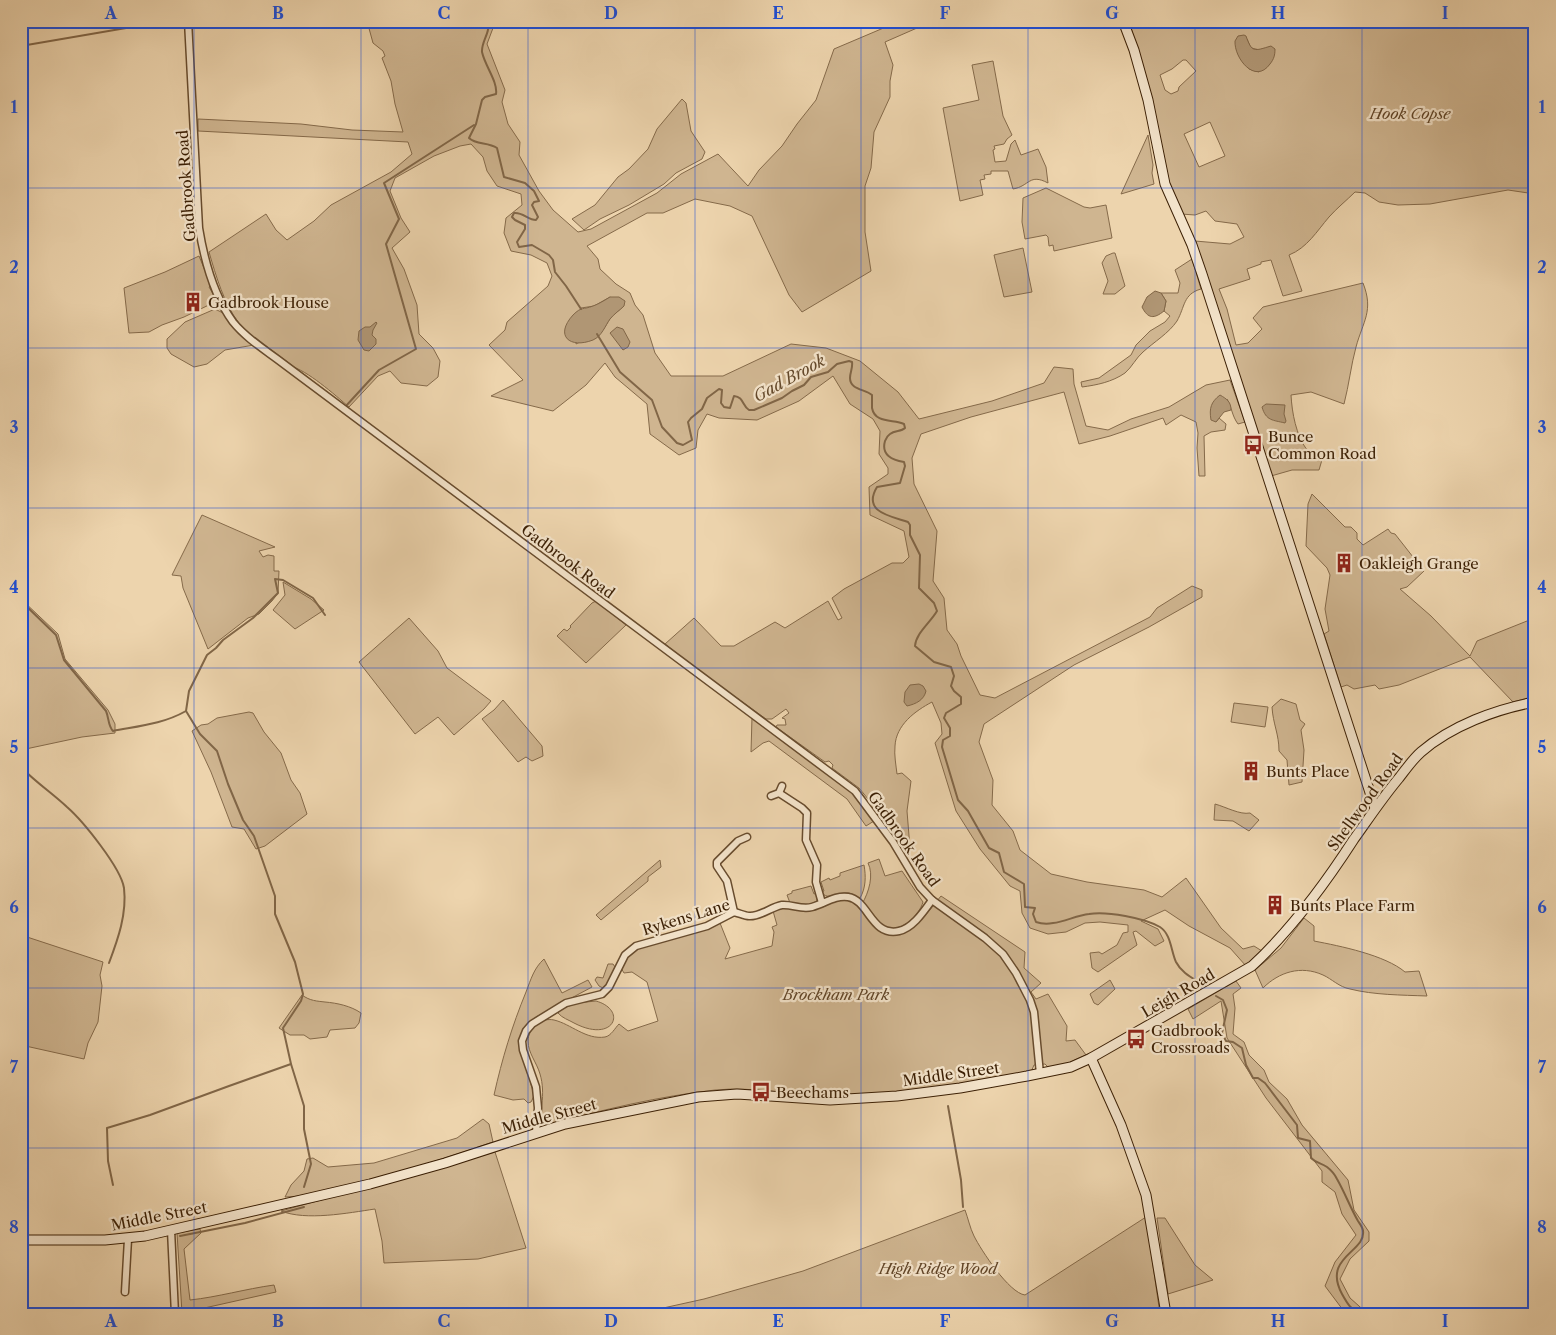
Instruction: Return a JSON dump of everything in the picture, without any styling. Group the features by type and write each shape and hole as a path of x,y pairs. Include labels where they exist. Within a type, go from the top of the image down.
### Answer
{"street":[{"name":"Gadbrook Road","path":"188,21 199,228 202,248 222,302 234,322 256,344 855,791 893,842 920,887 932,900 985,938 1002,954 1016,973 1034,1012 1040,1074"},
{"path":"1123,21 1134,50 1145,91 1165,184 1192,245 1202,274 1375,808"},
{"name":"Shellwood Road","path":"1252,966 1273,946 1315,893 1375,808 1419,753 1446,733 1506,709 1535,702"},
{"path":"771,796 780,790 807,814 806,840 816,865 816,882 822,902"},
{"path":"734,912 726,881 717,866 717,862 738,841 747,837"},
{"name":"Rykens Lane","path":"536,1132 538,1108 536,1087 523,1050 522,1041 526,1031 532,1024 566,1004 602,994 609,987 625,955 636,946 707,926 734,912 749,916 782,905 802,908 813,907 838,897 852,898 884,930 892,932 901,931 909,927 932,900"},
{"name":"Leigh Road","path":"1091,1058 1252,966"},
{"path":"1091,1058 1121,1125 1146,1196 1166,1314"},
{"name":"Middle Street","path":"21,1240 128,1239 171,1230 370,1184 445,1163 536,1132 600,1116 704,1097 736,1094 830,1100 860,1099 945,1090 1040,1074 1071,1067 1091,1058"},
{"path":"171,1230 175,1314"},
{"path":"125,1292 128,1239"}],"green space":[{"path":"367,21 491,21 493,28 487,44 505,90 502,102 508,124 520,142 519,155 539,191 553,210 578,232 591,229 657,193 681,174 718,154 748,186 759,170 782,146 816,100 834,49 900,21 933,21 885,42 893,65 890,97 874,132 871,168 865,186 865,232 871,271 802,312 789,295 752,216 730,206 695,199 663,213 647,213 587,246 598,259 600,269 616,284 630,293 635,305 643,315 655,353 671,376 723,376 791,344 826,348 860,361 898,392 919,419 992,401 1044,383 1054,367 1073,369 1074,384 1086,426 1108,430 1131,419 1169,407 1206,385 1230,380 1245,422 1238,424 1227,399 1216,422 1219,418 1226,424 1225,430 1211,432 1204,436 1205,476 1199,476 1196,422 1181,415 1166,425 1163,418 1110,436 1079,444 1064,392 971,417 921,434 912,458 914,484 937,531 933,581 944,598 947,630 957,644 980,695 995,698 1150,617 1157,608 1192,586 1202,590 1202,597 1149,627 1074,665 984,724 979,742 993,780 992,805 1013,831 1020,850 1051,874 1087,882 1144,890 1162,897 1186,878 1221,928 1243,949 1254,946 1262,951 1246,966 1230,948 1189,926 1165,910 1141,921 1158,929 1164,941 1155,946 1136,931 1133,932 1137,945 1098,972 1092,968 1090,953 1099,952 1102,954 1117,945 1123,933 1128,932 1128,925 1100,922 1085,923 1066,932 1048,934 1030,928 1022,913 1020,891 1010,886 980,849 956,811 935,743 942,734 941,723 932,702 919,710 903,725 896,738 897,774 902,773 911,781 907,811 910,848 904,853 873,805 859,788 832,768 833,765 829,761 825,762 776,727 777,725 786,725 785,719 782,718 789,713 786,709 772,719 766,719 665,644 694,618 721,646 734,646 775,622 785,628 828,601 838,620 842,618 832,598 844,589 892,563 903,563 909,557 904,531 870,515 869,487 888,474 888,468 879,454 880,431 873,419 850,404 833,376 799,401 757,420 719,418 707,414 698,430 696,448 679,455 650,434 647,404 615,377 605,363 586,385 553,411 491,396 523,380 489,345 505,330 507,322 548,286 552,276 547,263 531,255 511,251 504,233 506,218 522,205 521,194 497,186 487,171 483,157 471,144 434,156 395,178 390,191 401,218 410,232 392,248 404,269 417,305 419,334 433,348 440,361 438,377 427,386 401,383 390,371 378,376 349,407 304,372 290,366 239,323 225,299 209,252 266,214 276,230 287,240 314,221 331,205 391,172 412,154 408,142 198,131 198,119 301,124 352,130 403,132 391,81 382,58 385,56 383,51 373,43","holes":["610,297 624,306 611,317 603,330 576,344 581,308 594,306"]},
{"name":"Hook Copse","path":"1129,21 1535,21 1535,194 1508,190 1430,204 1398,205 1379,202 1365,193 1355,192 1332,214 1306,244 1289,255 1302,291 1283,296 1271,260 1261,262 1261,264 1247,269 1250,279 1219,289 1227,309 1236,345 1248,343 1262,329 1253,318 1263,307 1363,283 1368,301 1366,316 1354,354 1344,404 1311,392 1291,395 1295,424 1303,444 1307,450 1324,453 1319,470 1292,470 1271,476 1195,241 1230,244 1244,237 1237,224 1215,221 1206,211 1195,215 1181,214 1172,195 1147,83","holes":["1247,39 1251,48 1260,50 1259,72 1249,69 1238,54","1183,60 1186,60 1196,71 1179,87 1178,91 1171,94 1165,90 1160,75 1172,69","1210,122 1225,156 1199,167 1184,134"]},
{"path":"993,61 1003,116 1012,135 1004,144 994,146 995,162 1006,161 1011,144 1015,140 1021,155 1038,149 1046,167 1048,183 1037,179 1013,189 1008,171 991,171 991,174 984,175 985,179 980,180 983,195 960,201 943,108 979,100 972,65"},
{"path":"682,99 686,103 691,131 705,152 702,159 676,173 664,184 629,205 600,219 584,230 572,219 595,205 618,177 629,169 648,149 657,129"},
{"path":"1148,135 1154,184 1121,194"},
{"path":"1046,188 1084,207 1090,208 1106,205 1112,238 1054,251 1053,245 1049,246 1046,235 1025,239 1022,222 1023,198"},
{"path":"1023,248 1032,292 1004,297 994,255"},
{"path":"1115,253 1125,286 1115,294 1103,294 1108,281 1102,263 1106,256"},
{"path":"199,256 211,285 209,287 216,299 215,302 149,332 129,333 124,288"},
{"path":"1192,259 1201,289 1191,294 1185,302 1174,325 1141,354 1125,373 1104,383 1082,387 1081,382 1099,378 1131,355 1136,345 1150,331 1165,322 1170,316 1164,311 1166,301 1161,293 1178,293 1180,283 1175,270"},
{"path":"215,309 225,314 230,324 254,345 225,350 207,364 194,367 171,354 167,348 167,339 185,322"},
{"path":"1312,494 1345,527 1351,527 1357,533 1357,539 1363,545 1388,529 1391,533 1395,534 1424,571 1407,587 1400,589 1431,616 1470,656 1477,641 1527,621 1535,621 1535,696 1513,702 1470,657 1399,685 1379,689 1375,685 1354,689 1347,685 1341,687 1324,634 1329,631 1325,609 1330,575 1327,568 1306,546 1308,504"},
{"path":"202,515 275,547 259,551 263,557 268,555 274,556 274,571 279,571 278,593 272,601 259,614 248,618 208,649 183,588 181,576 172,575"},
{"path":"283,582 311,599 324,610 295,629 273,610 285,595"},
{"path":"21,599 58,634 65,659 108,710 115,724 115,733 82,737 21,750"},
{"path":"596,601 626,625 586,663 557,636 564,629 567,631"},
{"path":"409,618 438,651 447,668 491,701 454,735 438,717 415,734 359,662"},
{"path":"1281,699 1296,704 1300,720 1305,724 1301,730 1304,750 1302,782 1289,785 1287,760 1279,751 1272,707"},
{"path":"503,700 542,746 543,756 532,761 526,757 518,762 482,719"},
{"path":"1234,703 1268,707 1265,727 1231,722"},
{"path":"249,712 253,713 264,732 281,753 291,780 300,793 307,814 265,846 256,849 244,829 232,827 211,772 192,731 217,718"},
{"path":"752,717 852,792 874,821 866,826 847,799 769,741 751,752"},
{"path":"1215,804 1237,812 1250,813 1259,820 1249,831 1233,821 1214,820"},
{"path":"879,859 885,876 902,871 923,902 918,913 909,922 898,928 882,925 862,904 870,884 871,873 868,863"},
{"path":"660,860 661,867 648,877 648,881 601,920 596,915"},
{"path":"864,865 865,882 860,898 849,893 827,896 821,892 824,891 821,882"},
{"path":"811,886 814,894 817,893 817,901 806,906 790,903 787,895 792,893 792,891"},
{"name":"Brockham Park","path":"941,896 1025,952 1024,968 1041,983 1031,992 1036,999 1048,994 1067,1026 1066,1041 1075,1040 1086,1055 1068,1063 1049,1068 1045,1064 1034,1065 1031,1072 907,1091 832,1096 744,1089 715,1090 631,1104 548,1125 542,1123 540,1116 542,1085 539,1070 528,1045 530,1032 544,1020 554,1020 591,1036 605,1037 611,1034 619,1024 628,1031 658,1021 647,982 632,972 624,973 621,968 627,956 640,946 707,929 720,923 730,948 725,959 772,946 774,932 772,927 777,925 773,911 784,908 807,911 841,900 854,903 872,924 882,932 892,935 901,934 919,922"},
{"path":"1304,918 1314,926 1314,941 1374,956 1405,972 1419,971 1427,996 1359,991 1339,985 1315,972 1299,970 1283,974 1263,988 1255,970 1281,948"},
{"path":"21,935 103,962 100,975 102,986 98,1022 88,1043 84,1059 21,1045"},
{"path":"544,959 562,993 588,980 592,987 536,1017 524,1028 520,1040 534,1096 531,1102 528,1103 524,1099 513,1100 494,1095 516,1017 533,974"},
{"path":"608,964 613,964 615,967 606,987 603,988 595,980 597,977 603,978"},
{"path":"1110,980 1115,989 1098,1005 1094,1003 1090,994"},
{"path":"1236,981 1241,988 1233,994 1235,1008 1233,1034 1244,1042 1249,1055 1264,1070 1269,1082 1287,1099 1302,1125 1348,1180 1354,1210 1369,1232 1369,1241 1350,1259 1340,1279 1350,1298 1368,1314 1346,1314 1325,1286 1335,1262 1356,1235 1342,1214 1335,1192 1322,1182 1322,1171 1266,1098 1227,1038 1221,1001 1193,1019 1188,1009"},
{"path":"302,995 314,1000 353,1008 361,1013 359,1023 355,1028 330,1030 327,1037 310,1039 304,1035 290,1035 279,1028"},
{"path":"596,1001 606,1005 612,1011 614,1017 612,1023 607,1028 599,1030 588,1028 566,1019 558,1013 559,1010 577,1003"},
{"path":"483,1119 489,1124 493,1142 351,1186 312,1195 285,1197 291,1185 304,1171 307,1159 313,1158 328,1167 374,1163 457,1138"},
{"path":"495,1152 526,1248 478,1259 384,1263 382,1241 375,1209 315,1216 291,1214 281,1211"},
{"name":"High Ridge Wood","path":"965,1210 971,1230 989,1260 1011,1287 1025,1295 1146,1217 1160,1314 636,1314 704,1299 803,1271"},
{"path":"1157,1218 1165,1218 1195,1265 1213,1280 1168,1294"},
{"path":"200,1229 201,1233 184,1249 190,1300 274,1285 276,1292 182,1313 177,1233"}],"shaded area":[{"path":"1244,35 1254,49 1257,50 1271,46 1275,49 1270,64 1264,70 1258,72 1246,67 1238,55 1235,41 1238,36"},
{"path":"1155,291 1161,293 1166,301 1164,311 1154,316 1149,316 1142,307 1147,297"},
{"path":"610,297 619,297 625,301 624,306 610,319 599,336 593,340 578,343 567,339 565,329 567,322 576,312"},
{"path":"376,322 372,335 376,339 376,344 369,351 364,350 358,340 359,331 365,327 370,327"},
{"path":"617,327 623,329 630,342 628,347 623,350 610,333"},
{"path":"1220,395 1228,401 1231,410 1224,412 1216,422 1211,420 1210,412 1213,403"},
{"path":"1266,404 1285,405 1285,423 1274,420 1266,415 1262,407"},
{"path":"919,684 926,691 925,694 919,701 907,706 904,702 905,692 910,685"}],"waterway":[{"path":"21,46 167,21"},
{"name":"Gad Brook","path":"487,21 488,29 482,52 495,84 496,94 485,97 482,100 476,124 469,138 475,142 497,148 504,177 525,183 534,191 539,201 534,202 532,205 538,217 536,220 517,213 514,213 512,217 525,225 525,229 517,242 519,247 532,245 549,255 553,260 555,272 581,309"},
{"path":"345,407 379,370 416,349 386,244 399,219 384,183 474,125"},
{"name":"Gad Brook","path":"597,334 620,372 652,400 662,427 677,443 683,445 692,440 688,422 702,409 707,398 719,389 722,390 721,403 724,407 730,408 734,396 740,398 749,410 754,410 782,398 804,385 811,377 828,372 837,364 852,362 850,376 852,385 872,395 872,408 877,417 904,424 905,428 889,435 884,446 888,456 904,462 905,466 900,483 877,487 873,495 873,502 880,512 908,522 910,525 910,535 920,555 919,588 934,603 937,611 921,632 915,646 934,662 951,667 954,676 951,686 961,697 961,704 946,713 944,718 950,728 950,736 943,740 942,747 958,800 968,811 989,848 999,853 1004,872 1024,884 1025,907 1035,908 1033,914 1036,922 1056,923 1097,913 1125,916 1153,924 1164,930 1174,958 1179,966 1185,973 1205,986"},
{"path":"255,338 329,394"},
{"path":"304,1187 311,1164 304,1129 304,1106 291,1064 283,1028 301,1001 303,994 295,962 275,914 275,896 254,836 243,820 217,751 200,734 186,711 189,691 207,655 223,640 253,618 278,593 275,579 283,580 313,598 325,615"},
{"path":"21,601 56,635 64,660 106,711 110,727 113,731 160,722 186,711"},
{"path":"24,770 67,807 82,823 109,857 121,879 125,898 123,917 109,963"},
{"name":"Gad Brook","path":"1216,996 1223,1000 1227,1010 1222,1033 1226,1041 1233,1042 1242,1048 1246,1065 1253,1078 1258,1078 1265,1083 1297,1125 1298,1138 1310,1141 1311,1158 1327,1167 1334,1174 1362,1227 1362,1238 1346,1256 1337,1272 1337,1282 1342,1294 1352,1308 1360,1314"},
{"path":"113,1185 108,1161 107,1128 150,1115 291,1064"},
{"path":"948,1106 961,1180 963,1207"},
{"path":"180,1236 245,1223 304,1207"}],"place":[{"name":"Gadbrook House","path":"193,302"},
{"name":"Bunce Common Road","path":"1253,445"},
{"name":"Oakleigh Grange","path":"1344,563"},
{"name":"Bunts Place","path":"1251,771"},
{"name":"Bunts Place Farm","path":"1275,905"},
{"name":"Gadbrook Crossroads","path":"1136,1039"},
{"name":"Beechams","path":"761,1092"}]}
